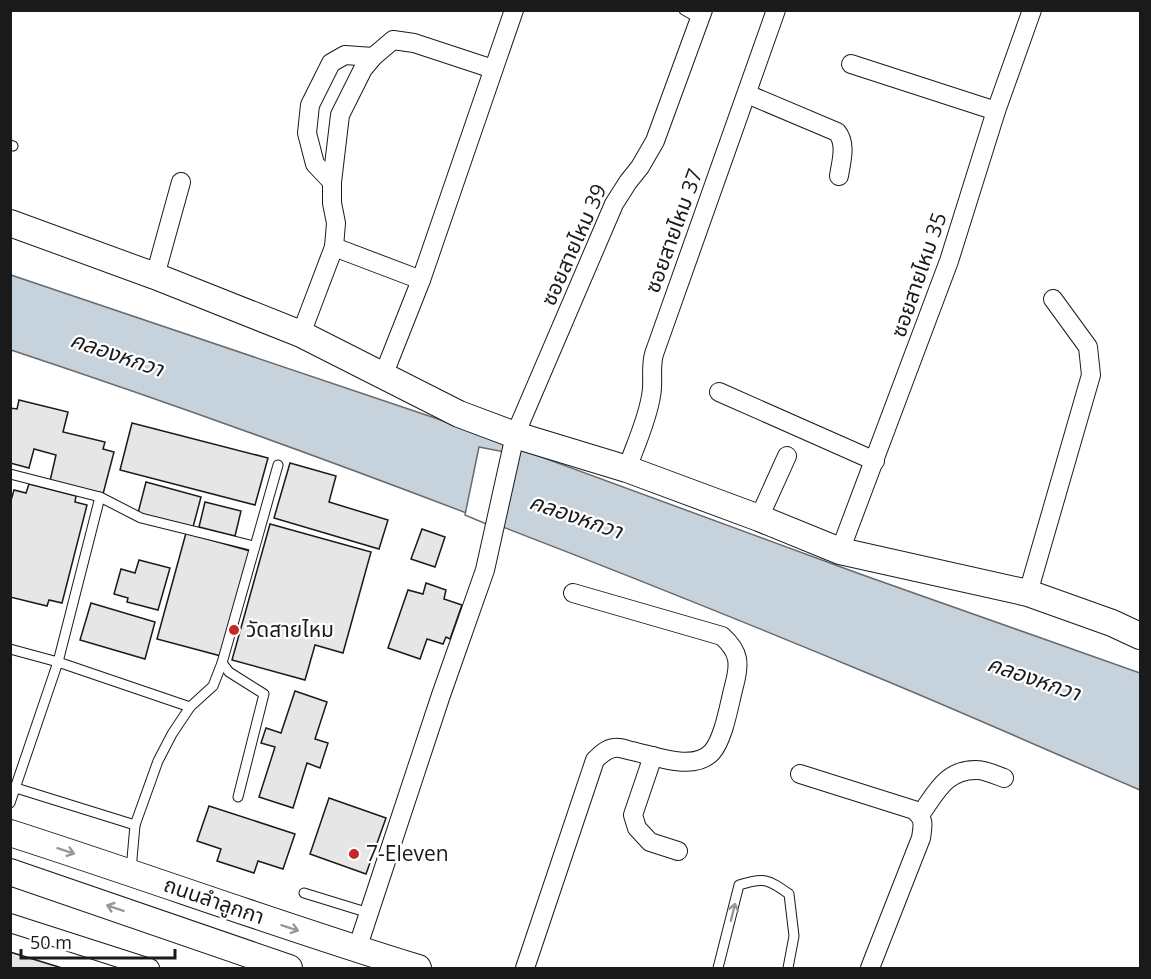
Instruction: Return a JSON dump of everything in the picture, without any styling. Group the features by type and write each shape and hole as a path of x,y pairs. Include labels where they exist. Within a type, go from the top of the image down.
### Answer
{"street":[{"path":"384,376 421,280 514,10"},
{"name":"ซอยสายไหม 37","path":"627,469 651,398 653,382 651,366 654,354 776,10"},
{"name":"ซอยสายไหม 35","path":"840,551 949,261 996,111 1032,10"},
{"name":"ซอยสายไหม 39","path":"357,949 485,570 514,440 614,204 655,141 696,13"},
{"path":"301,334 333,247 336,223 332,203 332,182 340,115 363,69 393,40 414,43 493,69"},
{"path":"332,182 315,164 307,134 310,105 331,63 345,55 373,57"},
{"path":"851,64 996,111"},
{"path":"747,94 837,132 842,138 843,147 838,176"},
{"path":"155,276 181,182"},
{"path":"10,223 155,276 301,334 514,440 627,469 840,551 1028,593 1112,623 1140,636"},
{"path":"333,247 421,280"},
{"path":"1028,593 1091,375 1088,347 1053,299"},
{"path":"719,393 875,461"},
{"path":"759,518 787,456"},
{"path":"525,969 595,760 603,752 616,747 688,763 701,761 712,752 720,737 737,676 734,647 722,636 573,593"},
{"path":"653,756 633,816 637,828 650,842 678,851"},
{"path":"920,815 943,784 955,773 978,770 1004,778"},
{"path":"800,774 914,810 924,822 921,838 870,969"},
{"name":"ถนนลำลูกกา","path":"10,833 417,969"},
{"name":"ถนนลำลูกกา","path":"10,872 289,969"},
{"path":"10,924 150,969"}],"lane":[{"path":"131,872 135,825 158,761 190,707 213,686 222,663 278,465"},
{"path":"10,474 100,497 141,518 254,546"},
{"path":"10,803 58,662 100,497"},
{"path":"10,649 58,662 190,707"},
{"path":"222,663 229,672 264,694 238,796"},
{"path":"16,788 135,825"},
{"path":"718,969 739,885 757,879 774,883 789,894 794,936 788,969"},
{"path":"304,893 369,913"}],"water":[{"name":"คลองหกวา","path":"11,275 438,419 860,574 1140,673 1140,790 872,675 444,504 228,425 11,350"}],"pier":[{"path":"479,447 505,452 491,526 465,515"}],"building":[{"path":"19,400 68,412 63,432 105,442 103,449 114,452 103,494 50,481 56,455 34,449 29,468 10,463 10,408 17,409"},
{"path":"132,423 268,458 255,505 120,470"},
{"path":"290,463 336,476 329,502 388,520 379,549 274,518"},
{"path":"146,482 201,497 193,527 138,513"},
{"path":"29,484 76,496 75,502 87,505 62,603 49,600 47,606 10,597 10,504 14,490 26,493"},
{"path":"205,502 241,511 235,536 199,527"},
{"path":"270,524 371,552 343,653 315,645 305,680 232,660"},
{"path":"422,529 445,537 435,567 411,559"},
{"path":"186,533 250,551 221,656 157,639"},
{"path":"139,560 170,568 158,610 127,602 128,598 114,594 121,569 135,573"},
{"path":"426,583 446,590 444,599 462,605 450,639 446,637 443,644 427,639 420,659 388,648 408,590 423,594"},
{"path":"91,603 155,622 145,659 80,640"},
{"path":"295,691 327,702 315,739 328,743 320,768 307,763 293,808 259,797 275,747 261,743 266,728 281,733"},
{"path":"329,798 386,818 366,874 310,854"},
{"path":"209,806 295,834 283,869 258,861 254,873 217,861 221,849 197,841"},
{"path":"10,952 62,968 10,968"}],"place":[{"name":"วัดสายไหม","path":"234,630"},
{"name":"7-Eleven","path":"354,854"}]}
